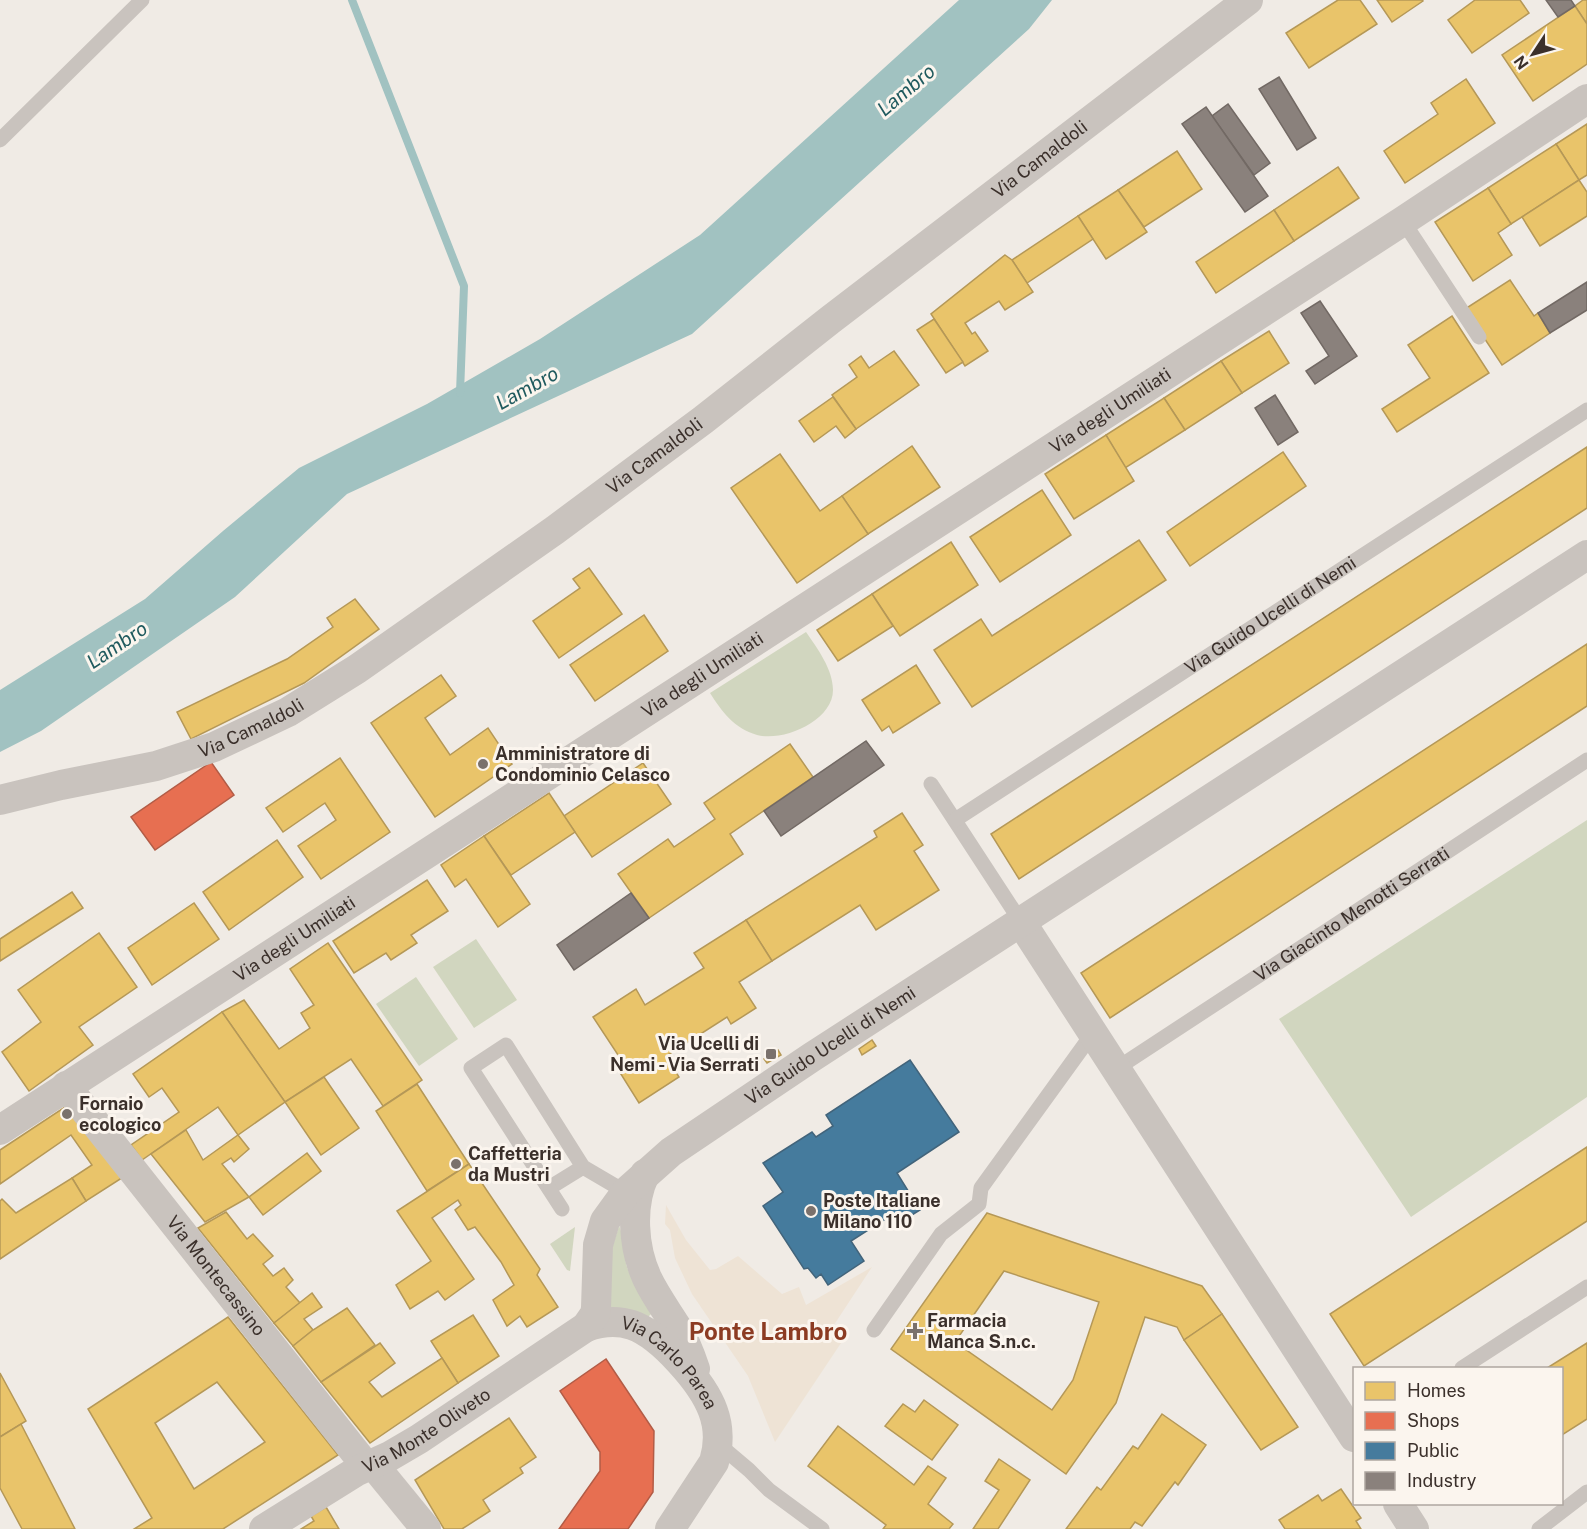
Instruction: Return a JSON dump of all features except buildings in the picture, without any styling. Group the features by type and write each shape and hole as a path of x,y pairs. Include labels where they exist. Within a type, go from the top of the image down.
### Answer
{"street":[{"name":"Via Camaldoli","path":"0,800 60,785 156,766 214,747 288,712 357,669 555,530 693,427 1248,0"},
{"name":"Via degli Umiliati","path":"0,1130 1403,221 1587,99"},
{"name":"Via Guido Ucelli di Nemi","path":"586,1327 597,1308 598,1245 601,1229 609,1214 688,1140 812,1057 1587,555"},
{"path":"1021,922 1353,1435"},
{"name":"Via Montecassino","path":"66,1086 369,1465 426,1529"},
{"path":"636,1188 635,1225 643,1269 677,1329 707,1397"},
{"name":"Via Carlo Parea","path":"586,1327 617,1322 637,1327 677,1360 707,1397 716,1418 716,1455 708,1473 670,1529"},
{"name":"Via Monte Oliveto","path":"264,1529 343,1479 419,1439 586,1327"},
{"path":"1399,1505 1414,1529"}],"lane":[{"path":"0,138 142,0"},
{"path":"1403,221 1479,338"},
{"name":"Via Guido Ucelli di Nemi","path":"955,820 1587,411"},
{"name":"Via Giacinto Menotti Serrati","path":"1116,1069 1587,760"},
{"path":"931,784 1021,922"},
{"path":"874,1330 940,1234 979,1204 981,1188 1093,1033"},
{"path":"562,1209 471,1068 506,1045 583,1167 636,1188"},
{"path":"549,1188 583,1167"},
{"path":"1464,1367 1587,1287"},
{"name":"Via Carlo Parea","path":"717,1443 769,1490 822,1529"},
{"path":"1539,1529 1587,1492"}],"green space":[{"path":"806,632 824,659 832,682 831,701 825,711 805,727 780,735 757,735 735,724 710,693"},
{"path":"1587,820 1587,1097 1411,1217 1279,1019"},
{"path":"476,939 517,1000 474,1028 433,967"},
{"path":"416,977 458,1039 419,1066 376,1004"},
{"path":"619,1226 627,1267 652,1313 647,1318 610,1311 607,1264"},
{"path":"575,1227 570,1271 567,1270 550,1244"}],"shaded area":[{"path":"666,1205 686,1240 710,1270 738,1256 782,1294 799,1287 806,1305 872,1267 828,1334 841,1343 775,1442 748,1376 692,1294 675,1258 670,1230 665,1224"}],"water":[{"name":"Lambro","path":"959,0 1052,0 1029,29 692,334 347,494 235,597 41,731 0,752 0,690 145,599 299,468 427,404 540,339 700,235"}],"waterway":[{"path":"352,0 464,286 460,393"}],"place":[{"name":"Amministratore di Condominio Celasco","path":"483,764"},
{"name":"Via Ucelli di Nemi - Via Serrati","path":"771,1054"},
{"name":"Fornaio ecologico","path":"67,1114"},
{"name":"Caffetteria da Mustri","path":"456,1164"},
{"name":"Poste Italiane Milano 110","path":"811,1211"},
{"name":"Farmacia Manca S.n.c.","path":"915,1331"}],"district":[{"name":"Ponte Lambro","path":"768,1332"}]}
